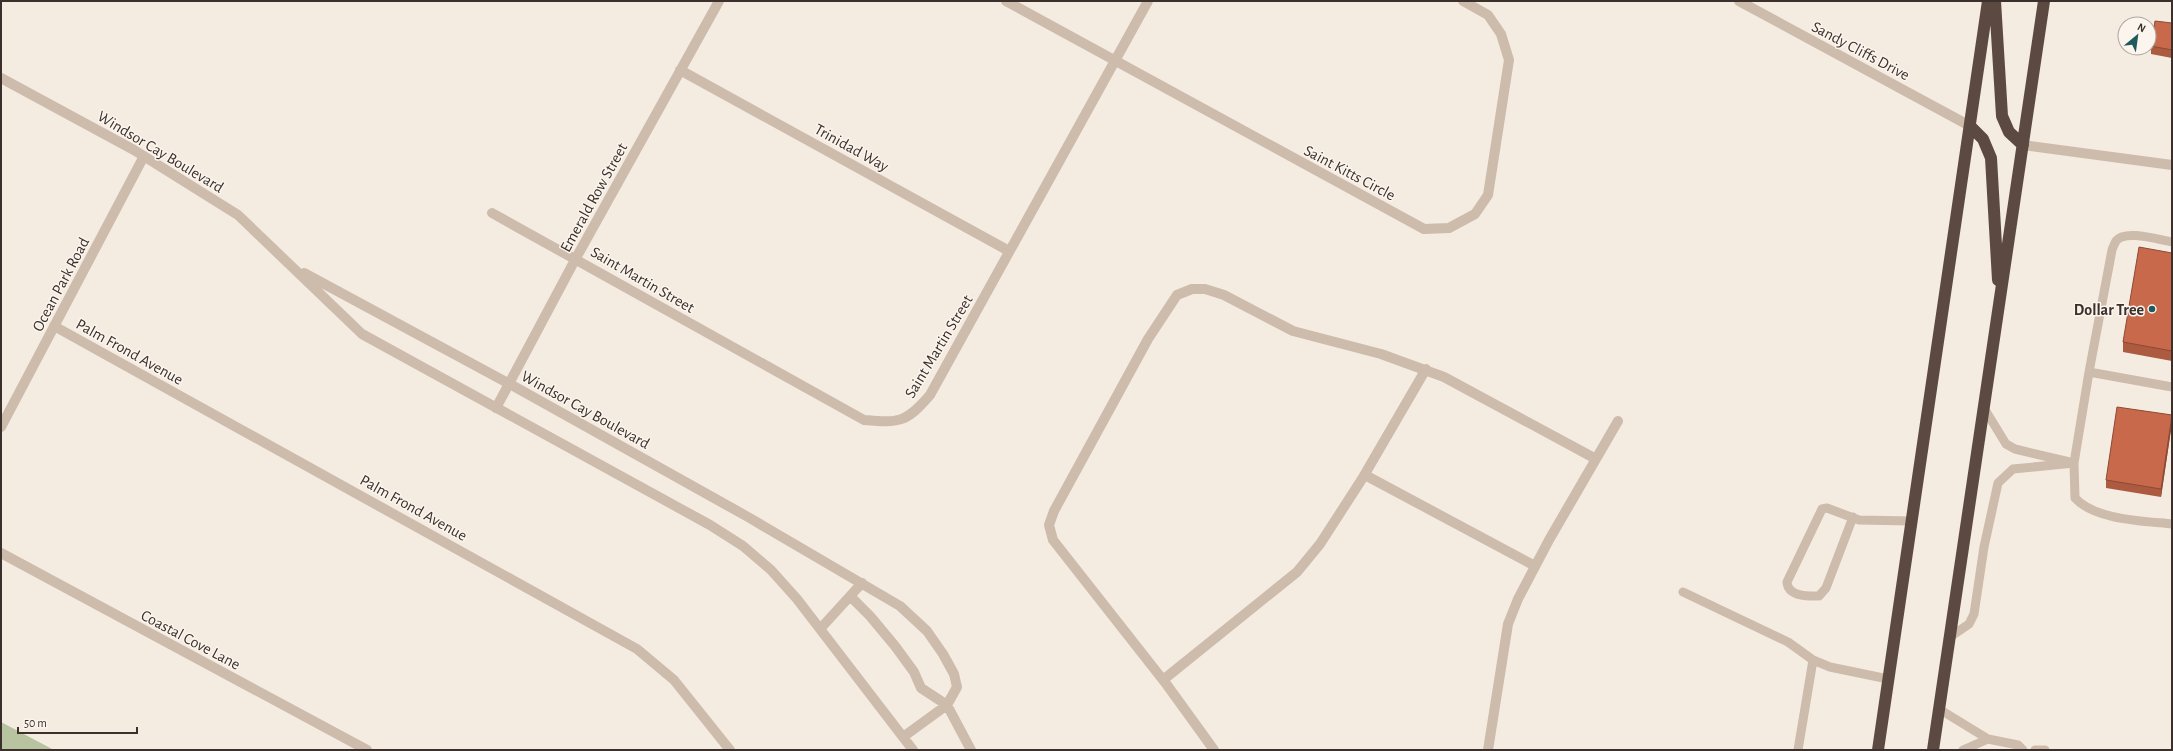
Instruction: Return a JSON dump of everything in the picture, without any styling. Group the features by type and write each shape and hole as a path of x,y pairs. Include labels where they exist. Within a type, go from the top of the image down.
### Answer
{"highway":[{"path":"1878,750 1988,1"},
{"path":"1995,1 2002,116 2009,132 2023,145"},
{"path":"1933,750 2044,1"},
{"path":"1970,126 1983,140 1991,158 1999,305"}],"street":[{"name":"Emerald Row Street","path":"496,408 576,258 719,1"},
{"name":"Saint Kitts Circle","path":"1006,1 1424,229 1449,228 1474,214 1488,195 1509,60 1501,34 1488,15 1463,1"},
{"name":"Saint Martin Street","path":"492,213 576,258 864,420 893,422 915,413 930,395 1148,1"},
{"name":"Sandy Cliffs Drive","path":"1739,1 1970,126"},
{"name":"Trinidad Way","path":"680,70 1010,251"},
{"name":"Windsor Cay Boulevard","path":"1,78 144,156 238,215 362,334 710,525 743,546 771,570 797,599 913,750"},
{"path":"2023,145 2172,165"},
{"name":"Ocean Park Road","path":"1,427 144,156"},
{"name":"Windsor Cay Boulevard","path":"293,268 508,383 748,517 900,606 927,631 943,654 954,674 957,687 947,705 903,737"},
{"path":"1214,750 1163,680 1053,540 1049,525 1054,511 1144,346 1177,295 1192,289 1205,289 1224,295 1293,331 1381,354 1426,369 1444,377 1596,460"},
{"name":"Palm Frond Avenue","path":"54,326 637,649 674,680 730,750"},
{"path":"1163,680 1296,572 1320,544 1365,475 1426,369"},
{"path":"1488,750 1508,624 1518,599 1535,566 1618,421"},
{"path":"1365,475 1535,566"},
{"name":"Coastal Cove Lane","path":"1,553 367,750"},
{"path":"820,629 862,583"},
{"path":"850,596 870,616 894,646 914,672 921,688 947,705 971,750"}],"lane":[{"path":"2172,242 2134,236 2124,236 2116,240 2112,250 2089,372 2074,463 2075,498 2080,504 2099,514 2171,524 2172,514"},
{"path":"2089,372 2172,387"},
{"path":"1984,408 2006,444 2026,452 2074,463"},
{"path":"1950,637 1969,624 1974,614 1984,547 1998,483 2013,469 2074,463"},
{"path":"1853,518 1826,588 1819,596 1807,596 1792,592 1787,586 1787,582 1822,509 1826,508 1859,520 1911,521"},
{"path":"1683,592 1788,642 1813,660 1830,667 1888,679"},
{"path":"1798,750 1813,660"},
{"path":"1939,709 1988,739 2018,745 2023,750"},
{"path":"1963,750 1988,739"},
{"path":"2034,750 2045,750"}],"green space":[{"path":"1,722 54,750 1,750"}],"building":[{"path":"2157,21 2172,23 2172,50 2157,47"},
{"path":"2139,247 2172,253 2172,351 2123,342"},
{"path":"2117,407 2172,415 2161,489 2106,480"}],"place":[{"name":"Dollar Tree","path":"2152,309"}]}
